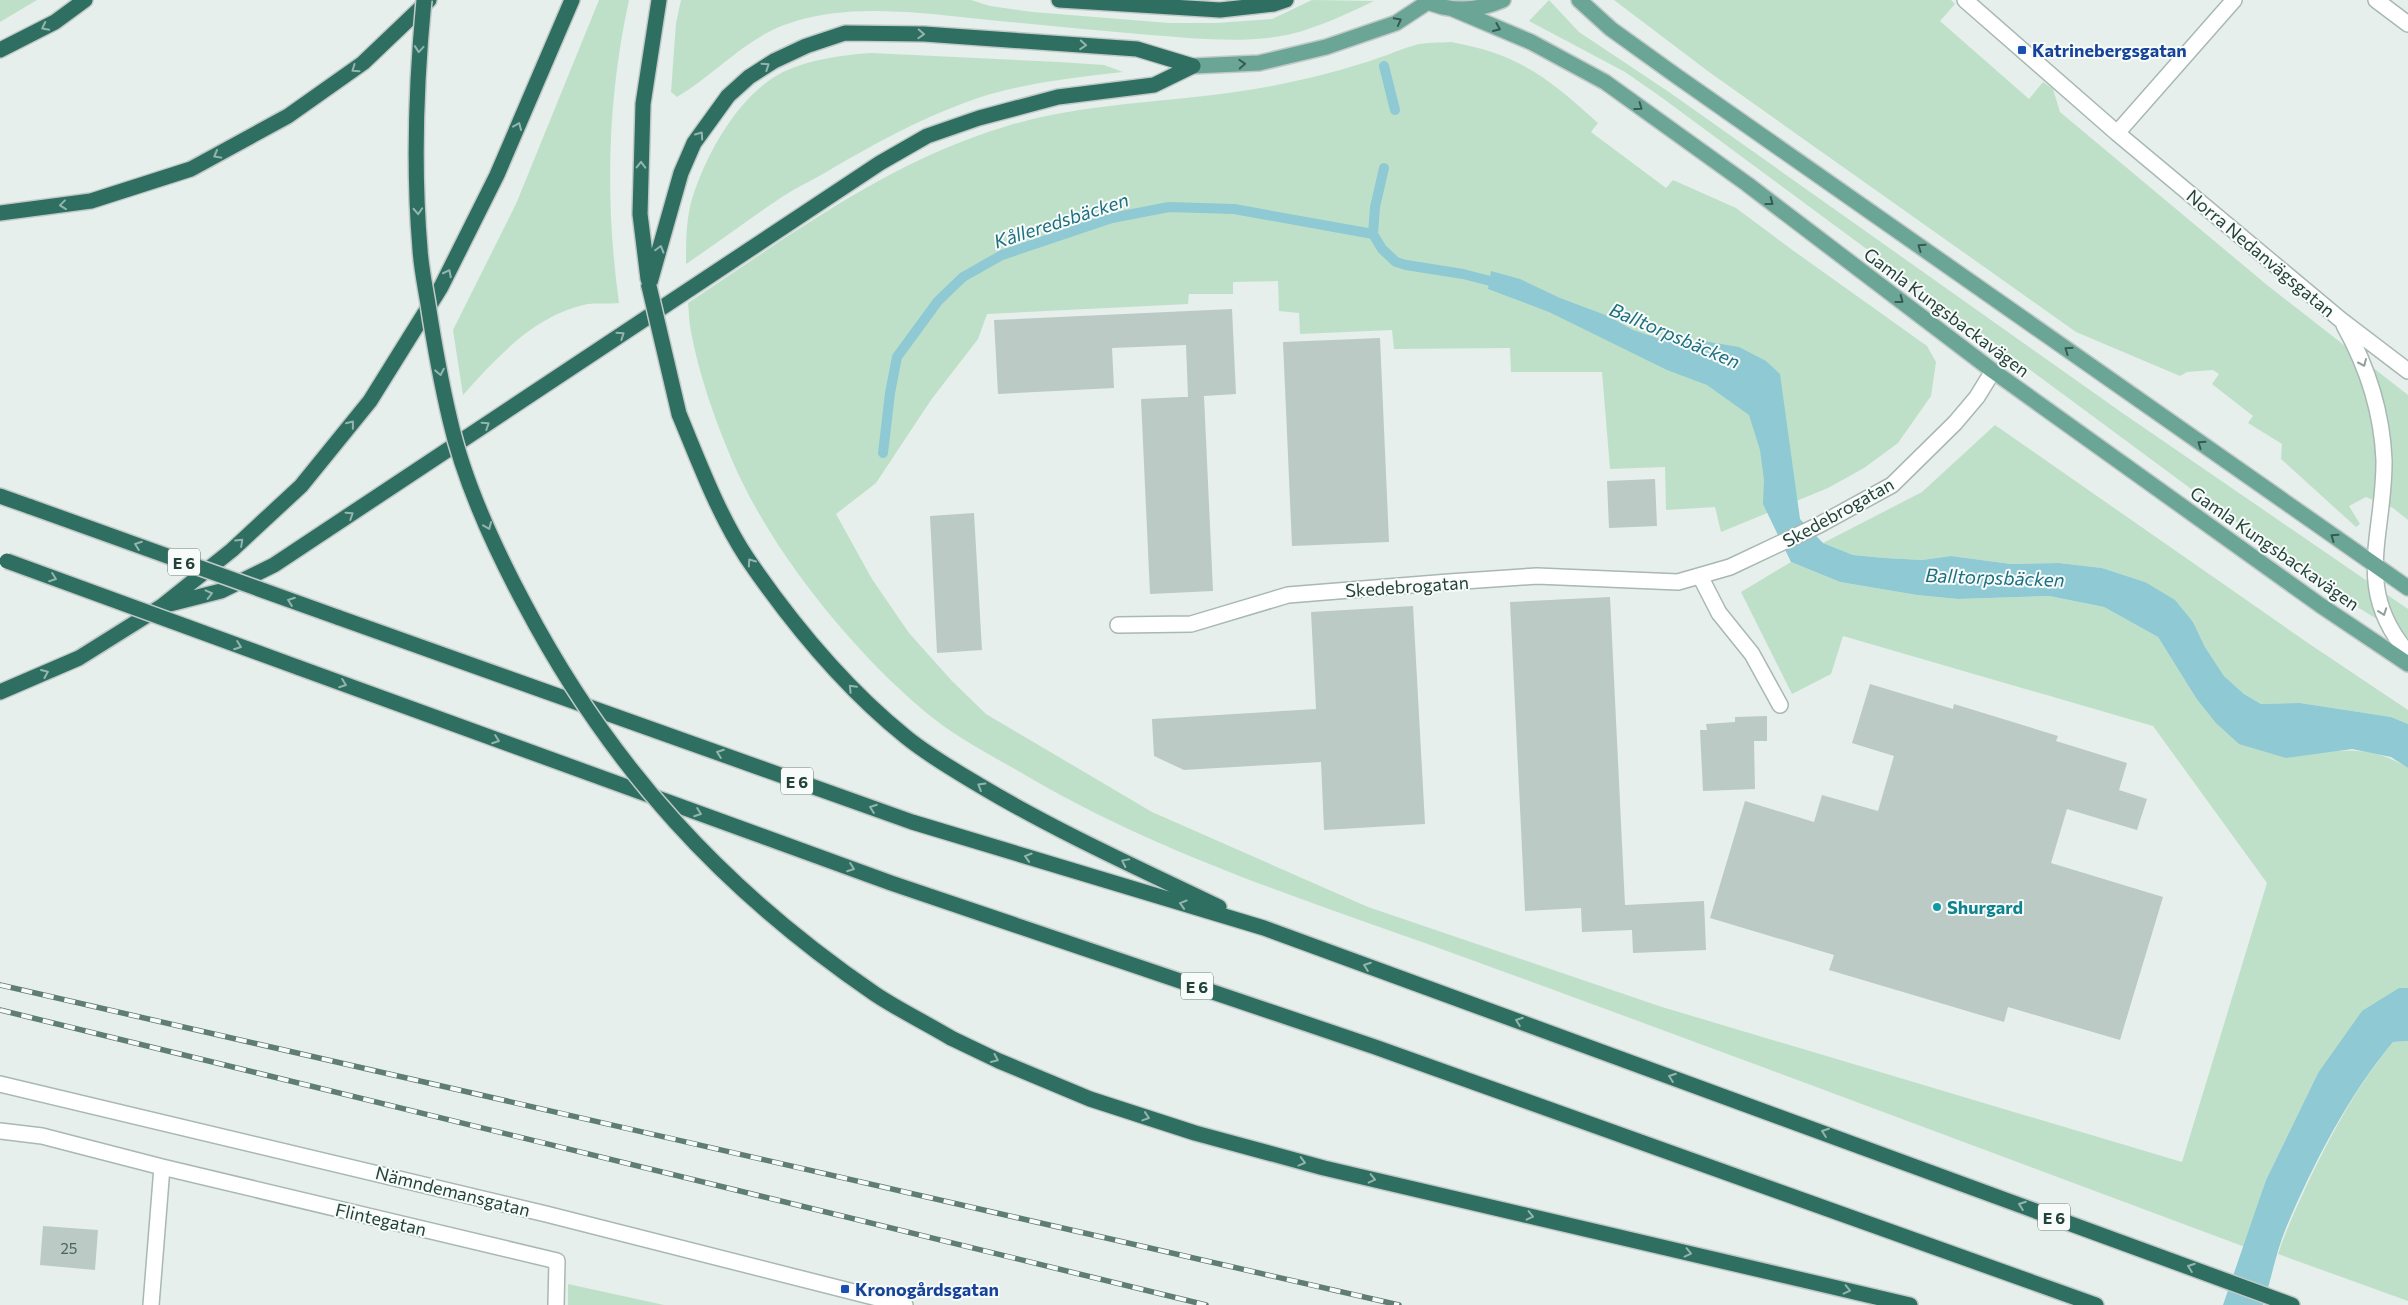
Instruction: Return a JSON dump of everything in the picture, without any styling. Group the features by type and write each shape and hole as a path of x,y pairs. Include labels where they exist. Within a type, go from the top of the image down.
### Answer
{"highway":[{"path":"0,50 55,22 85,0"},
{"path":"424,0 417,74 416,166 420,251 435,347 450,423 476,497 508,573 547,646 602,732 655,800 719,869 794,934 877,995 950,1038 999,1061 1090,1099 1195,1133 1324,1168 1910,1305"},
{"path":"0,213 91,202 191,168 288,116 363,63 429,0"},
{"path":"0,692 79,658 162,606 232,550 301,486 370,401 441,287 497,175 572,0"},
{"path":"659,0 643,104 640,214 649,286 680,414 724,515 747,557 804,635 867,704 907,738 946,766 1076,838 1264,928"},
{"path":"1059,0 1220,10 1274,4 1286,0"},
{"path":"649,286 681,173 694,143 728,96 749,77 774,61 806,46 845,33 924,34 1137,49 1193,66"},
{"path":"162,606 221,591 274,565 880,163 927,136 979,118 1058,97 1154,85 1193,66"},
{"name":"E 6","path":"0,496 912,822 1264,928 2292,1305"},
{"name":"E 6","path":"4,560 882,880 1375,1047 2096,1305"}],"main road":[{"path":"1193,66 1259,63 1326,47 1396,23 1426,1 1452,9 1478,8 1504,0"},
{"name":"Gamla Kungsbackavägen","path":"1579,0 1611,28 1675,75 2408,588"},
{"name":"Gamla Kungsbackavägen","path":"1452,9 1531,42 1605,82 1746,184 1993,371 2320,605 2408,664"}],"street":[{"name":"Norra Nedanvägsgatan","path":"1965,0 2117,133 2341,320 2408,371"},
{"path":"2117,133 2234,0"},
{"path":"2376,0 2408,24"},
{"path":"2341,320 2369,375 2382,436 2383,483 2374,565 2376,590 2382,613 2393,636 2408,653"},
{"name":"Skedebrogatan","path":"1118,625 1191,624 1288,595 1307,593 1537,576 1678,582 1700,576 1730,567 1775,546 1819,525 1892,485 1955,423 1977,397 1993,371"},
{"path":"1700,576 1719,613 1752,654 1780,705"},
{"name":"Nämndemansgatan","path":"0,1084 536,1211 906,1305"},
{"path":"0,1130 42,1136 162,1167 151,1305"},
{"name":"Flintegatan","path":"162,1167 557,1261 556,1305"}],"green space":[{"path":"0,0 37,0 0,22"},
{"path":"599,0 629,0 616,75 610,151 612,227 619,303 588,304 569,309 551,317 535,327 504,352 463,395 453,330 516,204"},
{"path":"681,0 971,0 990,6 1033,12 1169,23 1216,23 1272,19 1312,0 1374,1 1326,23 1288,35 1244,40 1150,35 903,12 857,11 834,13 790,23 759,37 677,97 671,92 676,23"},
{"path":"1549,0 1579,32 1669,92 2121,412 2408,609 2408,638 2349,602 2221,511 1661,97 1625,72 1529,21"},
{"path":"1614,0 1951,0 1955,4 1940,21 2029,99 2043,82 2053,89 2060,112 2267,285 2408,395 2408,520 2393,508 2366,497 2349,506 2360,524 2356,527 2281,459 2282,444 2248,423 2253,416 2212,384 2219,374 2213,370 2187,372 2180,376 2076,332 1709,72"},
{"path":"1451,42 1496,53 1531,70 1564,93 1598,123 1591,132 1666,188 1673,180 1736,208 1927,346 1936,362 1931,396 1898,443 1864,468 1828,488 1721,532 1715,507 1666,510 1665,467 1610,469 1602,372 1511,372 1510,348 1394,349 1392,330 1300,334 1299,313 1279,311 1278,281 1233,282 1233,294 1189,294 1188,304 987,314 978,339 931,400 876,483 836,514 872,579 909,633 952,681 986,714 1152,812 1368,907 1662,1007 2182,1162 2267,883 2153,726 1843,636 1831,674 1792,694 1741,592 1791,562 1840,582 1917,595 1958,599 2049,596 2104,607 2158,637 2196,698 2286,758 2334,751 2363,752 2378,754 2408,768 2408,988 2399,988 2318,1073 2266,1180 2245,1247 1671,1033 1303,900 1187,855 1130,830 1020,772 946,728 923,710 867,657 840,627 814,595 767,528 732,460 708,397 694,348 688,303 841,202 922,159 964,141 1007,126 1072,111 1239,92 1272,86 1374,60 1415,45"},
{"path":"872,53 1104,65 1123,72 1022,86 983,96 929,118 878,143 788,193 686,264 687,223 698,182 715,145 726,127 752,95 767,82 783,72 804,64 827,58"},
{"path":"1995,425 2308,643 2408,710 2408,724 2391,717 2300,703 2261,704 2244,694 2224,676 2205,647 2193,622 2145,582 2102,568 2059,563 2011,564 1951,556 1922,560 1885,558 1853,555 1823,543 1922,492"},
{"path":"2408,1041 2408,1301 2278,1254 2289,1224 2311,1176 2348,1107 2369,1074 2393,1042"},
{"path":"568,1284 664,1305 568,1305"}],"water":[{"path":"1491,271 1520,279 1560,298 1608,316 1633,330 1666,341 1703,341 1739,347 1766,361 1780,374 1800,519 1823,543 1853,555 1885,558 1922,560 1951,556 2011,564 2059,563 2102,568 2145,582 2175,600 2193,622 2205,647 2224,676 2244,694 2261,704 2300,703 2391,717 2408,724 2408,768 2391,757 2352,749 2286,758 2239,744 2216,723 2196,698 2158,637 2104,607 2049,596 1958,599 1917,595 1840,582 1791,562 1763,504 1764,480 1760,450 1749,415 1707,385 1667,370 1549,312 1488,289"},
{"path":"2399,988 2408,988 2408,1041 2393,1042 2361,1085 2333,1131 2286,1228 2263,1305 2223,1305 2266,1180 2318,1073 2362,1011"}],"building":[{"path":"1232,309 1236,394 1188,397 1186,345 1112,348 1114,388 998,394 994,320"},
{"path":"1380,338 1389,542 1292,546 1283,342"},
{"path":"1204,396 1213,591 1150,594 1141,399"},
{"path":"1655,479 1657,526 1609,528 1607,481"},
{"path":"974,513 982,650 937,653 930,516"},
{"path":"1610,597 1625,905 1704,901 1706,950 1633,953 1632,930 1582,932 1581,908 1525,911 1510,602"},
{"path":"1413,606 1425,824 1324,830 1321,762 1184,770 1154,756 1152,719 1316,709 1311,612"},
{"name":"Shurgard","path":"1870,684 1953,709 1954,704 2058,736 2056,741 2127,763 2119,790 2147,799 2137,830 2067,809 2051,863 2163,897 2120,1040 2008,1007 2004,1022 1829,970 1834,955 1710,918 1745,801 1814,822 1822,795 1878,811 1894,756 1852,743"},
{"path":"1767,716 1767,741 1754,741 1755,789 1703,791 1700,730 1707,730 1706,724 1735,722 1735,717"},
{"path":"43,1226 98,1230 95,1270 40,1265"}],"waterway":[{"name":"Balltorpsbäcken","path":"1384,66 1395,110"},
{"name":"Balltorpsbäcken","path":"1384,168 1375,207 1373,234 1382,249 1396,262 1406,265 1463,274 1502,284"},
{"name":"Kålleredsbäcken","path":"883,453 890,393 897,357 938,301 963,277 1002,255 1112,218 1169,207 1234,209 1373,234"}],"railway":[{"path":"0,985 1399,1305"},
{"path":"0,1010 1206,1305"}],"place":[{"name":"Katrinebergsgatan","path":"2022,50"},
{"name":"Shurgard","path":"1937,907"},
{"name":"Kronogårdsgatan","path":"845,1289"}]}
